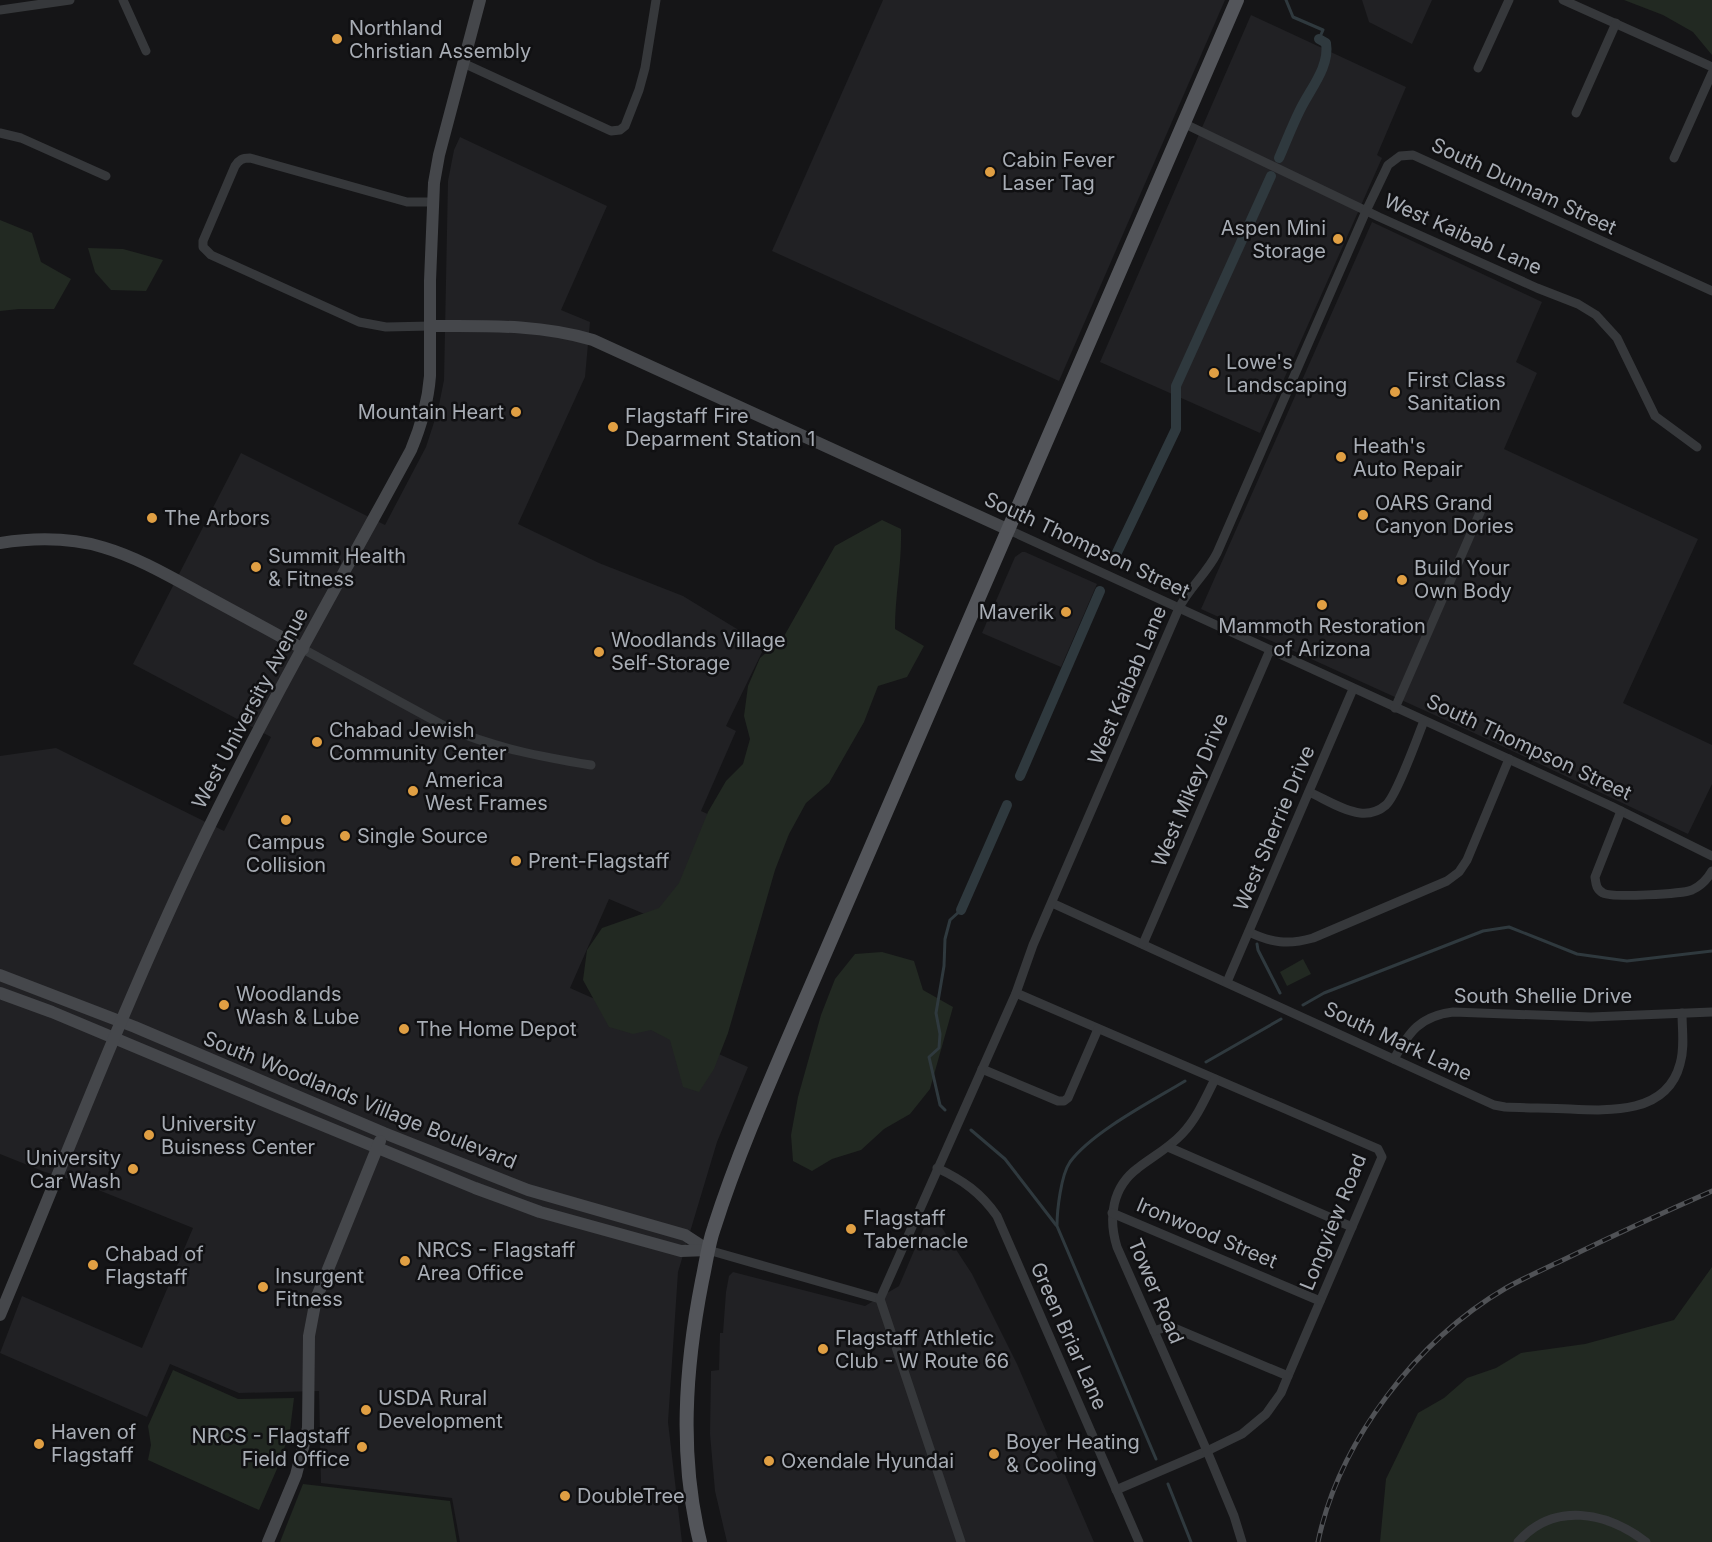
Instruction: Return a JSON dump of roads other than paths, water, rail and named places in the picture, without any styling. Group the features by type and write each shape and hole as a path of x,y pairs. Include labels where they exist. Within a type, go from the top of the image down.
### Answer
{"main road":[{"path":"700,1542 691,1486 686,1418 695,1323 713,1230 766,1090 1237,0"}],"street":[{"path":"0,10 70,0"},
{"path":"123,0 146,51"},
{"name":"West University Avenue","path":"0,1315 121,1022 197,852 230,785 417,436 429,392 432,202 437,162 480,0"},
{"path":"463,63 611,131 620,130 625,126 630,114 645,68 656,0"},
{"path":"1478,68 1509,0"},
{"path":"1563,0 1712,67"},
{"path":"1576,113 1616,23"},
{"path":"1674,158 1712,73"},
{"path":"1183,123 1366,211"},
{"path":"0,133 21,138 106,176"},
{"name":"South Dunnam Street","path":"1366,211 1388,165 1400,156 1413,155 1712,291"},
{"path":"431,326 386,327 359,322 211,255 203,248 203,241 236,166 239,160 244,158 408,202 432,202"},
{"name":"West Kaibab Lane","path":"880,1299 1016,993 1052,903 1179,608 1185,595 1206,572 1217,553 1366,211 1538,288 1569,299 1596,315 1617,338 1655,416 1697,447"},
{"name":"South Thompson Street","path":"431,326 532,327 565,332 593,340 1509,759 1712,856"},
{"path":"1395,708 1482,508"},
{"path":"0,543 32,539 64,539 114,550 146,563 448,728 529,755 591,765"},
{"name":"West Mikey Drive","path":"1143,944 1270,650"},
{"name":"West Sherrie Drive","path":"1227,982 1353,688"},
{"path":"1309,792 1353,812 1363,814 1374,812 1384,806 1394,792 1424,721"},
{"path":"1249,932 1265,940 1281,943 1297,942 1312,938 1447,881 1459,872 1467,860 1509,759"},
{"path":"1621,811 1595,877 1596,886 1602,893 1625,895 1689,891 1706,880 1712,872"},
{"name":"South Mark Lane","path":"1052,903 1494,1105 1505,1107 1601,1110 1635,1107 1647,1103 1659,1096 1674,1078 1680,1065 1682,1013"},
{"name":"South Woodlands Village Boulevard","path":"0,975 121,1022 384,1133 528,1190 684,1235 708,1250 880,1299"},
{"name":"South Woodlands Village Boulevard","path":"0,993 52,1012 475,1188 540,1212 681,1251 708,1250"},
{"name":"Longview Road","path":"1016,993 1378,1149 1382,1157 1288,1377 1275,1402 1254,1425 1242,1434 1116,1490"},
{"name":"South Shellie Drive","path":"1394,1059 1411,1032 1420,1023 1441,1014 1453,1012 1591,1017 1712,1011"},
{"path":"982,1069 1058,1101 1064,1101 1068,1098 1098,1029"},
{"name":"Tower Road","path":"1215,1079 1192,1122 1168,1147 1128,1177 1114,1201 1113,1235 1207,1451 1234,1516 1242,1542"},
{"path":"268,1542 298,1467 308,1428 309,1336 316,1299 384,1133"},
{"path":"1168,1147 1352,1227"},
{"name":"Green Briar Lane","path":"937,1168 969,1185 989,1204 997,1216 1139,1542"},
{"name":"Ironwood Street","path":"1112,1213 1320,1301"},
{"path":"880,1299 961,1542"},
{"path":"1154,1331 1174,1328 1288,1377"},
{"path":"1518,1542 1533,1527 1558,1516 1572,1515 1617,1523 1628,1528 1646,1542"}],"waterway":[{"path":"1286,0 1293,17 1323,30 1319,39"},
{"path":"1279,158 1325,61 1326,43 1319,39"},
{"path":"1113,561 1176,429 1176,386 1271,176"},
{"path":"1020,776 1100,591"},
{"path":"961,910 1007,805"},
{"path":"945,1110 940,1105 929,1057 939,1048 940,1034 936,1013 944,966 945,939 950,920 961,910"},
{"path":"1303,1005 1324,993 1483,931 1509,927 1577,954 1627,961 1712,951"},
{"path":"1257,944 1280,993"},
{"path":"1206,1062 1281,1019"},
{"path":"1156,1459 1057,1226 1058,1211 1067,1168 1080,1151 1107,1128 1185,1081"},
{"path":"971,1130 1005,1159 1056,1225"},
{"path":"1168,1484 1191,1542"}],"railway":[{"path":"1318,1542 1328,1504 1363,1431 1386,1397 1442,1335 1473,1310 1513,1284 1712,1191"}],"place":[{"name":"Northland Christian Assembly","path":"337,39"},
{"name":"Cabin Fever Laser Tag","path":"990,172"},
{"name":"Aspen Mini Storage","path":"1338,239"},
{"name":"Lowe's Landscaping","path":"1214,373"},
{"name":"First Class Sanitation","path":"1395,392"},
{"name":"Mountain Heart","path":"516,412"},
{"name":"Flagstaff Fire Deparment Station 1","path":"613,427"},
{"name":"Heath's Auto Repair","path":"1341,457"},
{"name":"OARS Grand Canyon Dories","path":"1363,515"},
{"name":"The Arbors","path":"152,518"},
{"name":"Summit Health & Fitness","path":"256,567"},
{"name":"Build Your Own Body","path":"1402,580"},
{"name":"Mammoth Restoration of Arizona","path":"1322,605"},
{"name":"Maverik","path":"1066,612"},
{"name":"Woodlands Village Self-Storage","path":"599,652"},
{"name":"Chabad Jewish Community Center","path":"317,742"},
{"name":"America West Frames","path":"413,791"},
{"name":"Campus Collision","path":"286,820"},
{"name":"Single Source","path":"345,836"},
{"name":"Prent-Flagstaff","path":"516,861"},
{"name":"Woodlands Wash & Lube","path":"224,1005"},
{"name":"The Home Depot","path":"404,1029"},
{"name":"University Buisness Center","path":"149,1135"},
{"name":"University Car Wash","path":"133,1169"},
{"name":"Flagstaff Tabernacle","path":"851,1229"},
{"name":"NRCS - Flagstaff Area Office","path":"405,1261"},
{"name":"Chabad of Flagstaff","path":"93,1265"},
{"name":"Insurgent Fitness","path":"263,1287"},
{"name":"Flagstaff Athletic Club - W Route 66","path":"823,1349"},
{"name":"USDA Rural Development","path":"366,1410"},
{"name":"Haven of Flagstaff","path":"39,1444"},
{"name":"NRCS - Flagstaff Field Office","path":"362,1447"},
{"name":"Boyer Heating & Cooling","path":"994,1454"},
{"name":"Oxendale Hyundai","path":"769,1461"},
{"name":"DoubleTree","path":"565,1496"}]}
